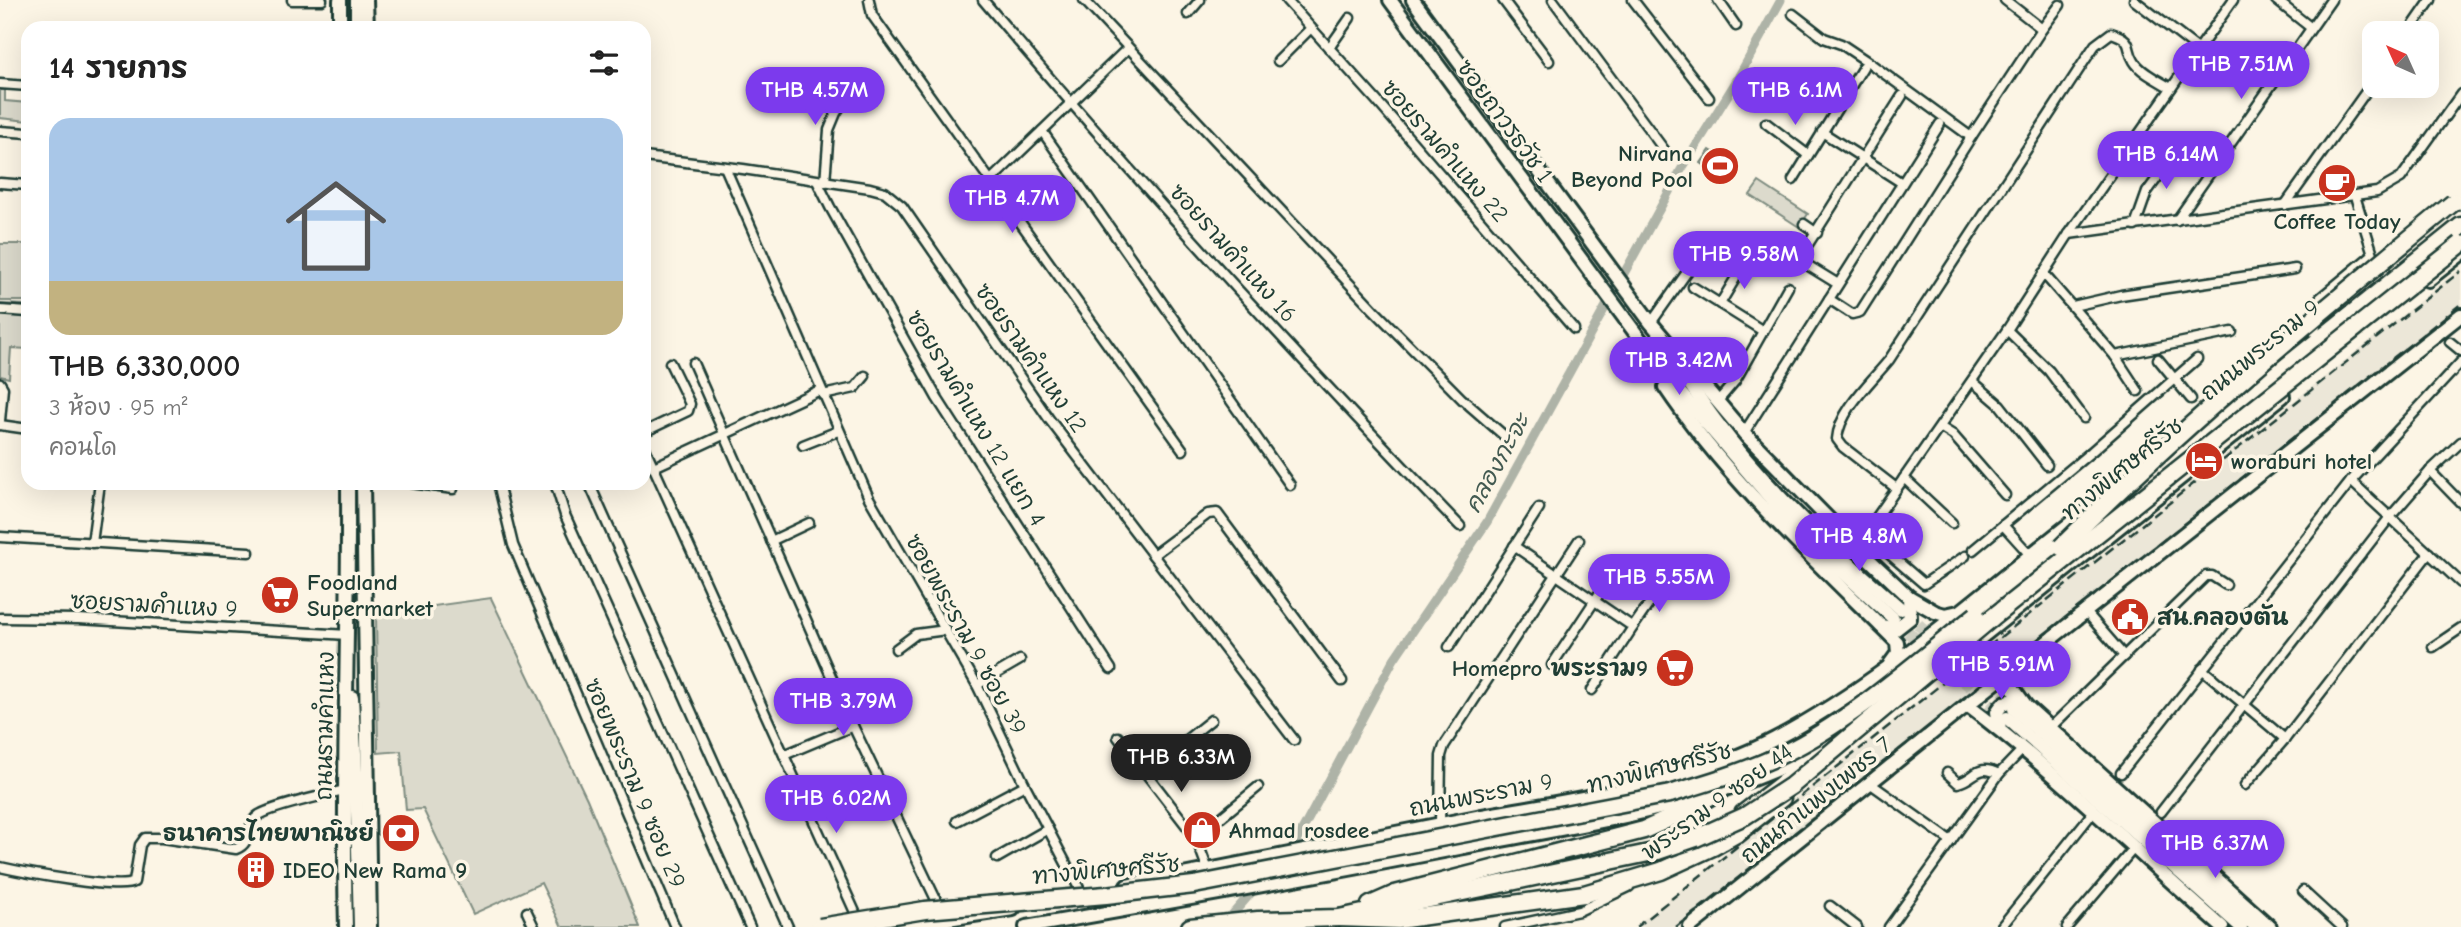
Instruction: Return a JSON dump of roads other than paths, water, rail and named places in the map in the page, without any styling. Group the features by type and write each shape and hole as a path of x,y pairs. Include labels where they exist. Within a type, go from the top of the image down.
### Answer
{"highway":[{"path":"2062,547 2151,459 2228,390 2459,205"},
{"name":"ทางพิเศษศรีรัช","path":"820,927 925,910 1194,885 1658,796 1734,775 1787,752 1882,689 2461,226"},
{"name":"ทางพิเศษศรีรัช","path":"1189,927 1258,920 1339,918 1658,851 1696,838 1745,816 1791,786 1993,617 2461,244"},
{"path":"1339,918 1398,920 1584,894 1661,870 1713,847 1760,817 1813,770 1854,728"},
{"path":"1339,918 1395,894 1644,830 1686,811 1721,790"}],"main road":[{"path":"340,0 340,21"},
{"path":"348,0 348,21"},
{"path":"357,0 357,21"},
{"path":"366,0 367,21"},
{"name":"ซอยถาวรธวัช 1","path":"1390,0 1635,335"},
{"name":"ซอยถาวรธวัช 1","path":"1413,0 1651,323"},
{"name":"ถนนพระราม 9","path":"925,927 1082,894 1577,799 1702,770 1773,740 1846,697 1962,611 2315,333 2459,205"},
{"name":"ถนนพระราม 9","path":"1026,927 1300,879 1625,816 1721,790 1762,775 1830,742 1911,692 2461,254"},
{"name":"ถนนกำแพงเพชร 7","path":"1690,927 2461,315"},
{"path":"1651,323 1744,433 1909,597 1945,615 1962,611"},
{"path":"1635,335 1710,430 1800,533 1897,614 1811,528 1741,452 1716,422 1663,347 1651,323"},
{"path":"1635,335 1678,406 1709,444 1829,576 1899,646 1890,665"},
{"name":"ถนนรามคำแหง","path":"346,927 344,790 348,490"},
{"name":"ถนนรามคำแหง","path":"363,490 370,927"},
{"name":"ถนนรามคำแหง","path":"364,545 368,490"},
{"path":"1881,626 1896,629 1905,625 1910,618 1909,597"},
{"path":"347,666 353,711 360,927"},
{"path":"2005,677 2012,716 2023,749 2222,927"},
{"path":"1967,705 2051,727 2270,927"},
{"path":"2012,716 2241,927"},
{"path":"2012,716 2256,927"},
{"path":"1425,827 1429,854"},
{"name":"ถนนพระราม 9","path":"894,927 960,919"}],"street":[{"path":"292,0 322,0"},
{"path":"869,0 872,15 1183,450"},
{"name":"ซอยรามคำแหง 16","path":"983,0 1070,103 1356,418 1460,527"},
{"path":"1084,0 1374,310 1462,399 1508,439"},
{"path":"1188,14 1199,0"},
{"name":"ซอยรามคำแหง 22","path":"1286,0 1574,329"},
{"path":"1503,0 1549,61"},
{"path":"1553,0 1665,151"},
{"path":"1633,0 1709,98"},
{"path":"1718,0 1736,26"},
{"path":"2134,0 2199,50"},
{"path":"1856,547 2007,330 2069,234 2233,0"},
{"path":"2276,0 2310,27"},
{"path":"2177,220 2331,0"},
{"path":"2416,21 2431,0"},
{"path":"2011,2 2042,29"},
{"path":"1829,299 1852,314 1860,312 1971,137 2060,5"},
{"path":"1793,14 1824,38 1841,44 1871,64 1971,137"},
{"path":"1329,48 1350,18"},
{"path":"1278,61 1311,28"},
{"path":"1896,488 1843,447 1837,439 1838,430 1857,398 1896,350 2095,45 2111,33 2122,36 2131,47 2133,60 2171,88"},
{"path":"991,180 1128,48"},
{"path":"1793,180 1863,67"},
{"path":"0,84 21,86"},
{"path":"821,181 829,130 835,113 852,88"},
{"path":"2069,234 2377,192 2401,178 2461,94"},
{"path":"1798,260 1902,96"},
{"path":"2285,205 2362,97"},
{"path":"1766,123 1808,155"},
{"path":"1744,433 1940,124"},
{"path":"0,131 21,132"},
{"path":"1042,131 1290,485"},
{"path":"1822,132 1902,183"},
{"path":"2135,226 2147,192 2179,148"},
{"name":"ซอยรามคำแหง 12","path":"651,158 877,190 902,205 1049,419 1294,740"},
{"name":"ซอยพระราม 9 ซอย 39","path":"724,167 869,498 977,685 1082,894"},
{"name":"ซอยรามคำแหง 12 แยก 4","path":"821,181 830,207 937,398 1111,669"},
{"path":"0,183 21,185"},
{"path":"2315,333 2320,298 2373,254 2355,196"},
{"path":"1804,224 1816,233"},
{"path":"1651,323 1709,241"},
{"path":"1773,244 1838,284"},
{"path":"1720,304 1744,264"},
{"path":"2073,306 2121,295 2295,270"},
{"path":"2043,273 2115,356 2138,391"},
{"path":"1693,287 1763,331"},
{"path":"1718,401 1735,380 1788,287"},
{"path":"0,310 21,312"},
{"path":"2007,330 2049,371 2084,418"},
{"path":"2115,356 2232,332"},
{"path":"2450,342 2461,351"},
{"path":"2158,359 2191,399"},
{"path":"1973,550 2197,359"},
{"path":"2121,773 2351,481 2461,362"},
{"path":"651,429 688,411 690,404 670,363"},
{"path":"693,363 853,726 946,920"},
{"path":"654,467 821,393 840,393 855,388 865,376"},
{"path":"1972,381 2000,405 2047,465"},
{"path":"0,383 3,388 0,423 21,428"},
{"path":"1940,427 1953,435 2005,495"},
{"path":"803,445 838,431"},
{"path":"2161,812 2390,517 2430,471 2461,442"},
{"path":"651,464 862,927"},
{"path":"2430,471 2461,503"},
{"path":"1905,478 1952,523"},
{"path":"2351,481 2461,583"},
{"path":"92,543 99,490"},
{"name":"ซอยพระราม 9 ซอย 29","path":"500,490 513,545 675,927"},
{"path":"557,490 565,515 750,927"},
{"path":"592,490 788,927"},
{"path":"1449,647 1539,508"},
{"path":"1153,555 1208,514 1217,513 1342,681"},
{"path":"771,541 809,523"},
{"path":"2003,525 2031,556"},
{"path":"1866,534 1924,584 1965,556"},
{"path":"0,537 249,552"},
{"path":"1440,824 1441,756 1444,746 1579,540"},
{"path":"1514,546 1633,627"},
{"path":"2245,785 2285,739 2429,554"},
{"path":"1552,665 1617,567"},
{"path":"2051,727 2206,576 2212,576 2226,584"},
{"path":"1592,690 1662,585"},
{"path":"2086,612 2124,656"},
{"name":"ซอยรามคำแหง 9","path":"0,618 78,619 348,635"},
{"path":"2432,646 2461,628"},
{"path":"896,649 916,634 946,630"},
{"path":"977,685 1020,660"},
{"path":"2202,669 2285,739"},
{"path":"1146,772 1211,720"},
{"path":"784,755 853,726"},
{"path":"1118,737 1196,838 1208,870"},
{"name":"พระราม 9 ซอย 44","path":"1505,927 1579,911 1661,870 1830,742"},
{"path":"1889,927 1999,774 2023,749"},
{"path":"1947,773 1958,783 1963,783 1976,771 1989,769 1999,774"},
{"path":"1871,784 1951,841"},
{"path":"957,821 1025,785"},
{"path":"1196,838 1258,787"},
{"path":"0,867 100,883 130,885 134,882 140,845 145,838 236,849 247,842 251,824 263,813 344,790"},
{"path":"2001,927 2094,811"},
{"path":"997,858 1048,829"},
{"path":"2067,927 2134,848"},
{"path":"2303,891 2342,927"},
{"path":"1830,906 1857,927"},
{"path":"527,912 534,927"}],"waterway":[{"name":"คลองกะจะ","path":"1285,855 1295,844 1394,659 1487,522 1681,170 1734,85 1781,0"},
{"name":"คลองกะจะ","path":"1225,923 1257,886"}],"tunnel":[{"path":"1904,612 2014,709"},
{"path":"1894,620 2004,716"}],"railway":[{"path":"1636,927 2461,271"},
{"path":"1676,927 2461,304"}],"place":[{"name":"Nirvana Beyond Pool","path":"1720,166"},
{"name":"Coffee Today","path":"2337,183"},
{"name":"woraburi hotel","path":"2204,461"},
{"name":"Foodland Supermarket","path":"280,595"},
{"name":"สน.คลองตัน","path":"2130,617"},
{"name":"Homepro พระราม9","path":"1675,668"},
{"name":"Ahmad rosdee","path":"1202,830"},
{"name":"ธนาคารไทยพาณิชย์","path":"401,833"},
{"name":"IDEO New Rama 9","path":"256,870"}]}
